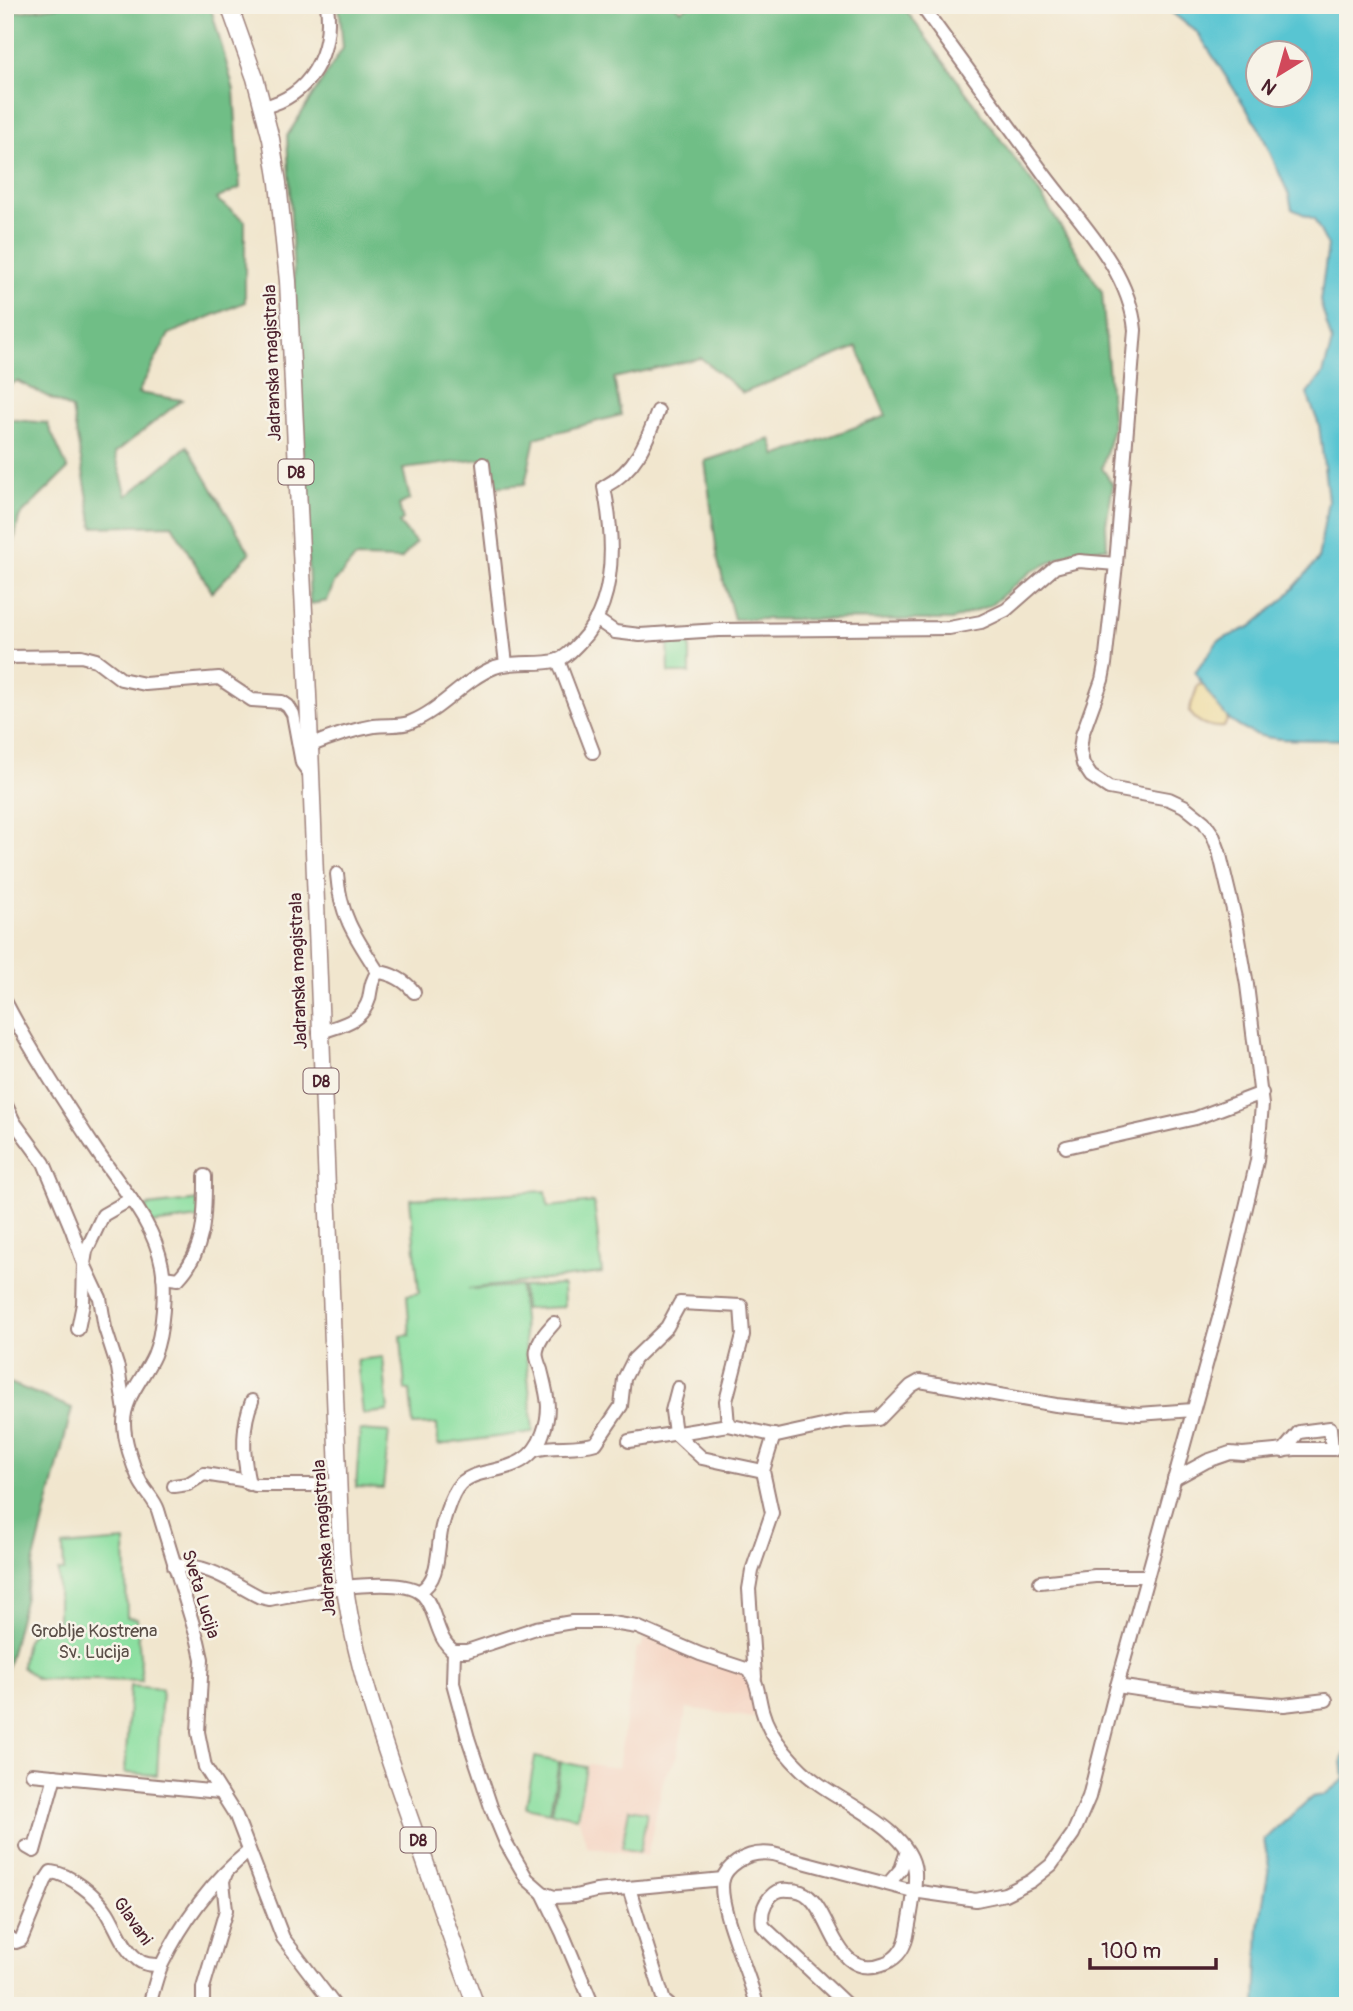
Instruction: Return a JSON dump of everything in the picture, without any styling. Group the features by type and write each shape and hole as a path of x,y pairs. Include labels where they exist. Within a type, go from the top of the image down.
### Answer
{"main road":[{"name":"Jadranska magistrala","path":"229,5 263,107 278,183 288,281 344,1588 353,1637 373,1713 476,2006"}],"street":[{"path":"263,107 291,97 302,88 316,69 325,45 327,5"},
{"path":"757,2006 754,1988 732,1930 724,1898 723,1879 730,1867 745,1856 761,1852 913,1891 976,1900 1005,1894 1031,1881 1051,1865 1073,1834 1089,1797 1116,1686 1194,1410 1257,1161 1262,1093 1236,922 1213,835 1198,816 1177,803 1102,785 1087,771 1081,757 1082,734 1105,664 1116,564 1135,330 1128,294 1096,242 921,5"},
{"path":"309,746 348,731 410,723 435,708 471,679 506,664 558,660 569,653 583,639 596,619 607,585 611,566 609,514 604,487 636,460 645,447 658,411"},
{"path":"483,464 506,664"},
{"path":"596,619 615,632 640,635 719,630 949,628 981,622 1006,610 1055,568 1079,561 1116,564"},
{"path":"5,657 80,656 96,660 121,679 145,684 219,678 252,700 282,702 289,706 293,714 302,763 310,774"},
{"path":"558,660 593,752"},
{"path":"337,874 339,897 348,926 378,972 404,982 414,992"},
{"path":"319,1033 348,1023 362,1012 368,1001 372,980 378,972"},
{"path":"5,1001 93,1146 131,1199 153,1236 159,1252 163,1277 158,1343 148,1367 128,1400 125,1411"},
{"path":"1066,1147 1196,1118 1262,1093"},
{"name":"Sveta Lucija","path":"5,1103 14,1122 44,1163 83,1264 100,1298 105,1328 118,1367 126,1435 138,1478 155,1501 202,1659 198,1732 205,1767 236,1816 283,1938 335,2006"},
{"path":"163,1277 178,1279 185,1272 201,1241 205,1176"},
{"name":"Sveta Lucija","path":"78,1329 83,1304 83,1264 86,1251 100,1219 131,1199"},
{"path":"534,1450 543,1447 583,1447 596,1443 621,1406 624,1379 634,1359 667,1328 680,1303 741,1306 743,1335 726,1401 728,1425"},
{"path":"419,1591 426,1588 433,1577 442,1524 457,1488 467,1478 505,1468 529,1457 544,1432 550,1410 536,1353 539,1342 554,1323"},
{"path":"629,1441 728,1425 775,1435 845,1422 880,1419 911,1386 920,1381 1056,1405 1139,1414 1194,1410"},
{"path":"678,1388 672,1411 676,1433 702,1458 763,1471"},
{"path":"249,1484 244,1452 252,1401"},
{"path":"1174,1479 1207,1461 1230,1453 1243,1454 1332,1449 1330,1428 1299,1432 1283,1451"},
{"path":"775,1435 763,1471 772,1513 752,1571 749,1589 755,1678 769,1728 782,1749 799,1767 820,1785 889,1831 907,1851 915,1872 908,1933 901,1951 891,1961 877,1966 852,1961 842,1952 811,1897 800,1891 782,1890 773,1894 764,1905 761,1917 763,1926 848,2006"},
{"path":"174,1486 188,1484 204,1474 249,1484 339,1485"},
{"path":"174,1566 198,1566 211,1570 253,1594 269,1599 344,1588 394,1584 411,1586 419,1591 431,1606 446,1644 454,1651 467,1651 536,1628 572,1622 606,1622 637,1628 699,1654 749,1670 755,1678"},
{"path":"1040,1582 1095,1576 1147,1576"},
{"path":"454,1651 453,1683 491,1807 506,1843 527,1879 543,1893 564,1897 723,1879"},
{"path":"1116,1686 1192,1697 1284,1705 1326,1700"},
{"path":"32,1774 220,1792"},
{"path":"27,1847 34,1851 55,1776"},
{"path":"149,2006 161,1965 192,1914 227,1869 249,1851"},
{"path":"203,2006 203,1988 226,1910 223,1881 227,1872 249,1851"},
{"path":"888,1884 901,1869 907,1851"},
{"name":"Glavani","path":"5,1936 16,1942 21,1940 45,1881 51,1872 60,1873 106,1909 135,1958 146,1964 161,1965"},
{"path":"629,1888 664,2001 670,2006"},
{"path":"543,1893 593,2006"}],"shaded area":[{"path":"644,1636 745,1674 750,1685 754,1718 687,1708 676,1759 664,1778 647,1856 587,1847 579,1819 588,1764 618,1768 637,1647 641,1648"}],"green space":[{"path":"70,5 210,5 234,90 240,188 216,199 245,221 245,302 169,334 138,393 182,400 115,453 127,496 187,446 250,553 212,592 172,525 93,527 72,409 17,381 5,388 5,18 16,12"},
{"path":"339,5 674,5 681,10 690,5 902,5 1037,189 1102,292 1113,428 1102,468 1113,485 1106,524 1107,548 1072,552 1032,571 991,605 952,620 734,619 718,561 705,461 771,439 776,456 886,416 857,347 743,393 701,358 614,378 621,415 535,438 525,484 492,487 489,458 403,469 410,499 399,505 403,520 399,523 416,543 401,559 355,558 334,583 327,601 310,604 287,136 343,48"},
{"path":"5,419 47,423 68,469 19,517 5,587"},
{"path":"690,638 690,673 669,673 668,640"},
{"path":"546,1191 548,1207 594,1202 602,1273 468,1289 520,1286 533,1432 438,1445 437,1424 413,1425 410,1390 405,1390 401,1336 410,1335 407,1295 419,1293 410,1199"},
{"path":"201,1200 199,1218 152,1224 145,1209 147,1206"},
{"path":"563,1285 564,1307 524,1309 522,1287"},
{"path":"383,1357 388,1411 363,1414 357,1360"},
{"path":"5,1381 72,1408 5,1677"},
{"path":"360,1430 389,1432 383,1488 356,1487"},
{"name":"Groblje Kostrena Sv. Lucija","path":"125,1541 127,1617 137,1618 142,1681 37,1679 22,1667 25,1648 34,1631 58,1622 58,1571 64,1571 63,1546"},
{"path":"130,1686 162,1689 157,1775 125,1773"},
{"path":"535,1757 559,1762 550,1812 526,1807"},
{"path":"561,1762 586,1767 577,1817 552,1812"},
{"path":"629,1809 647,1812 640,1852 622,1848"}],"sand":[{"path":"1203,684 1228,718 1224,727 1204,724 1189,711 1198,685"}],"water":[{"path":"1162,5 1348,5 1348,740 1284,739 1254,734 1227,717 1195,673 1218,641 1252,626 1284,599 1318,560 1328,500 1319,425 1307,394 1323,374 1332,342 1320,301 1328,246 1314,219 1292,209 1289,195 1260,130 1246,108 1314,108 1314,38 1244,38 1244,105 1198,33"},
{"path":"1348,1750 1348,2006 1256,2006 1259,1927 1269,1867 1264,1840 1312,1797 1324,1795 1344,1779 1342,1759"}]}
